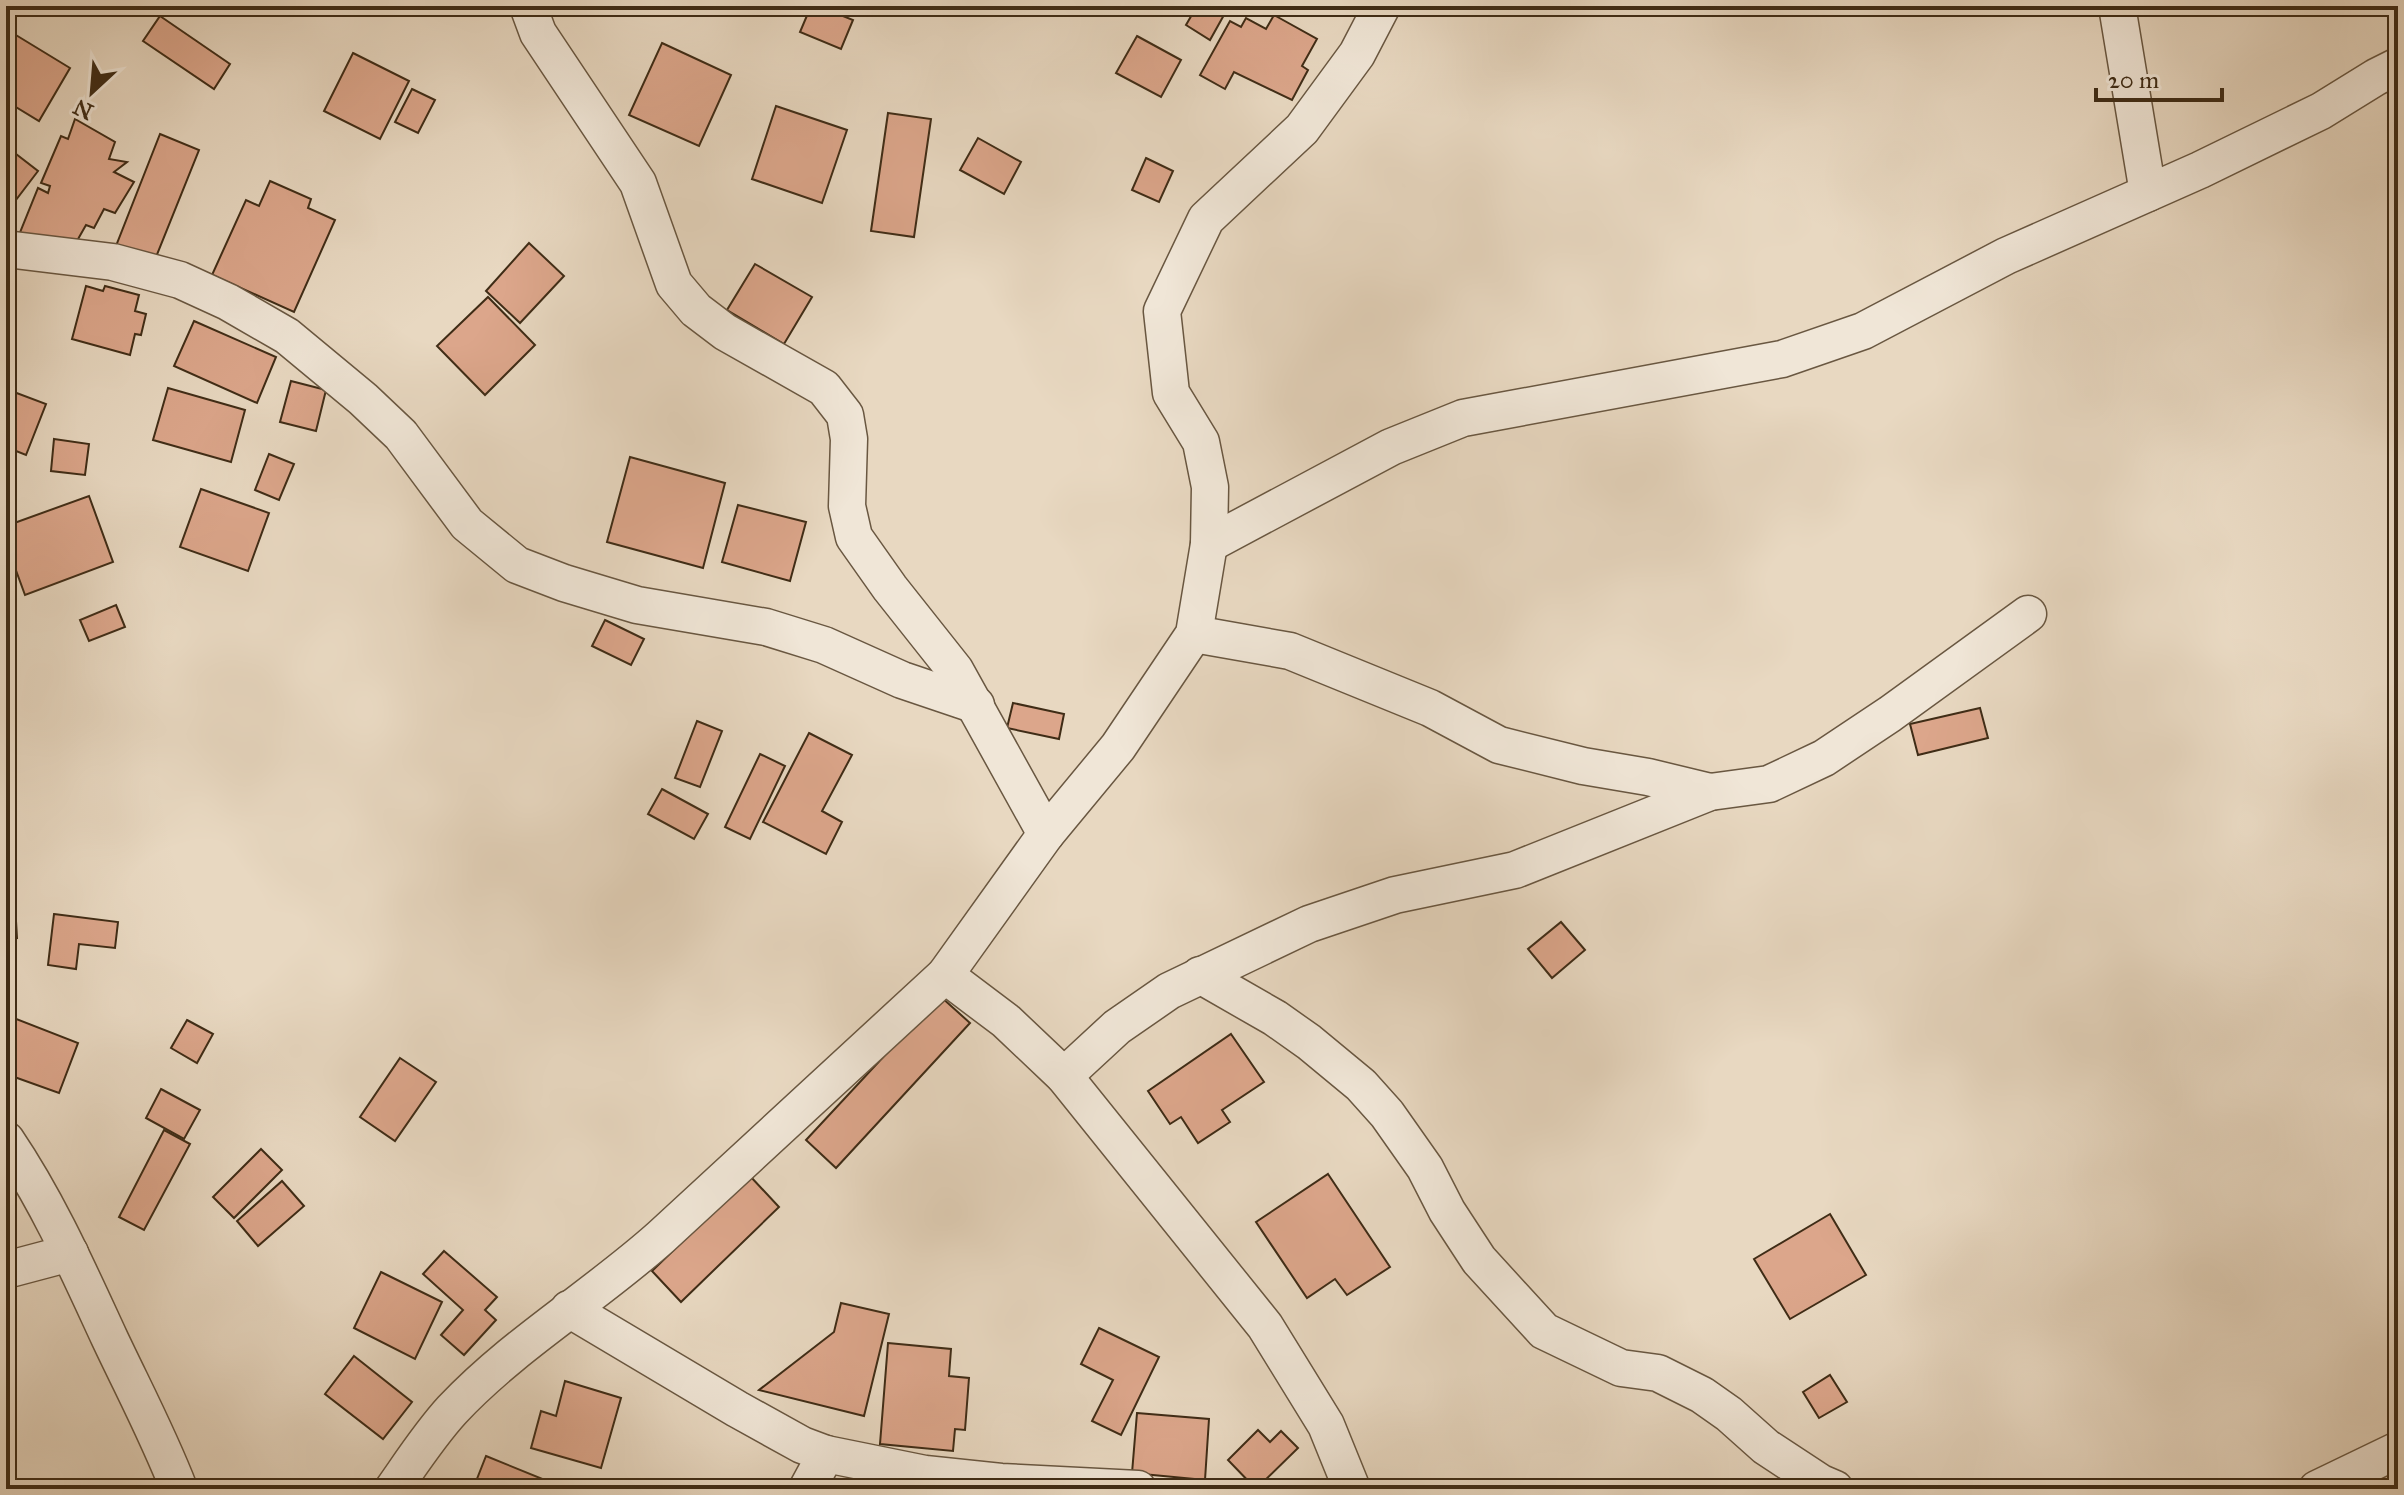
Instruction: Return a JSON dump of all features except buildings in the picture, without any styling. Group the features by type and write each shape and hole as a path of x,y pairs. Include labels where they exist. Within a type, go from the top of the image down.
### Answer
{"street":[{"path":"528,6 538,33 638,183 674,284 696,310 725,332 824,388 845,415 849,439 847,506 854,537 955,670 1046,834"},
{"path":"393,1489 453,1409 569,1309 625,1269 945,975 1046,834 1118,747 1194,634 1209,544 1210,487 1201,442 1171,393 1162,311 1206,219 1302,129 1357,54 1382,6"},
{"path":"2117,6 2148,193"},
{"path":"1209,544 1391,447 1463,418 1782,359 1863,331 2006,256 2321,111 2398,66"},
{"path":"6,249 113,262 180,280 228,302 287,336 401,435 467,524 517,565 637,605 766,627 824,645 902,680 976,705"},
{"path":"1064,1076 1117,1027 1169,991 1309,924 1395,895 1515,870 1710,792 1769,784 1824,758 2028,614"},
{"path":"1194,634 1290,651 1430,708 1499,745 1710,792"},
{"path":"945,975 1006,1021 1064,1076 1265,1326 1326,1425 1352,1489"},
{"path":"1200,975 1275,1018 1361,1085 1387,1114 1425,1168 1447,1211 1479,1260 1544,1331 1621,1368 1658,1373 1702,1395 1766,1447 1835,1489"},
{"path":"6,1140 29,1173 70,1253 165,1452 179,1489"},
{"path":"6,1270 70,1253"},
{"path":"569,1309 763,1424 826,1454 940,1475 1001,1482 1138,1489"},
{"path":"2317,1489 2398,1450"},
{"path":"807,1489 826,1454"}]}
